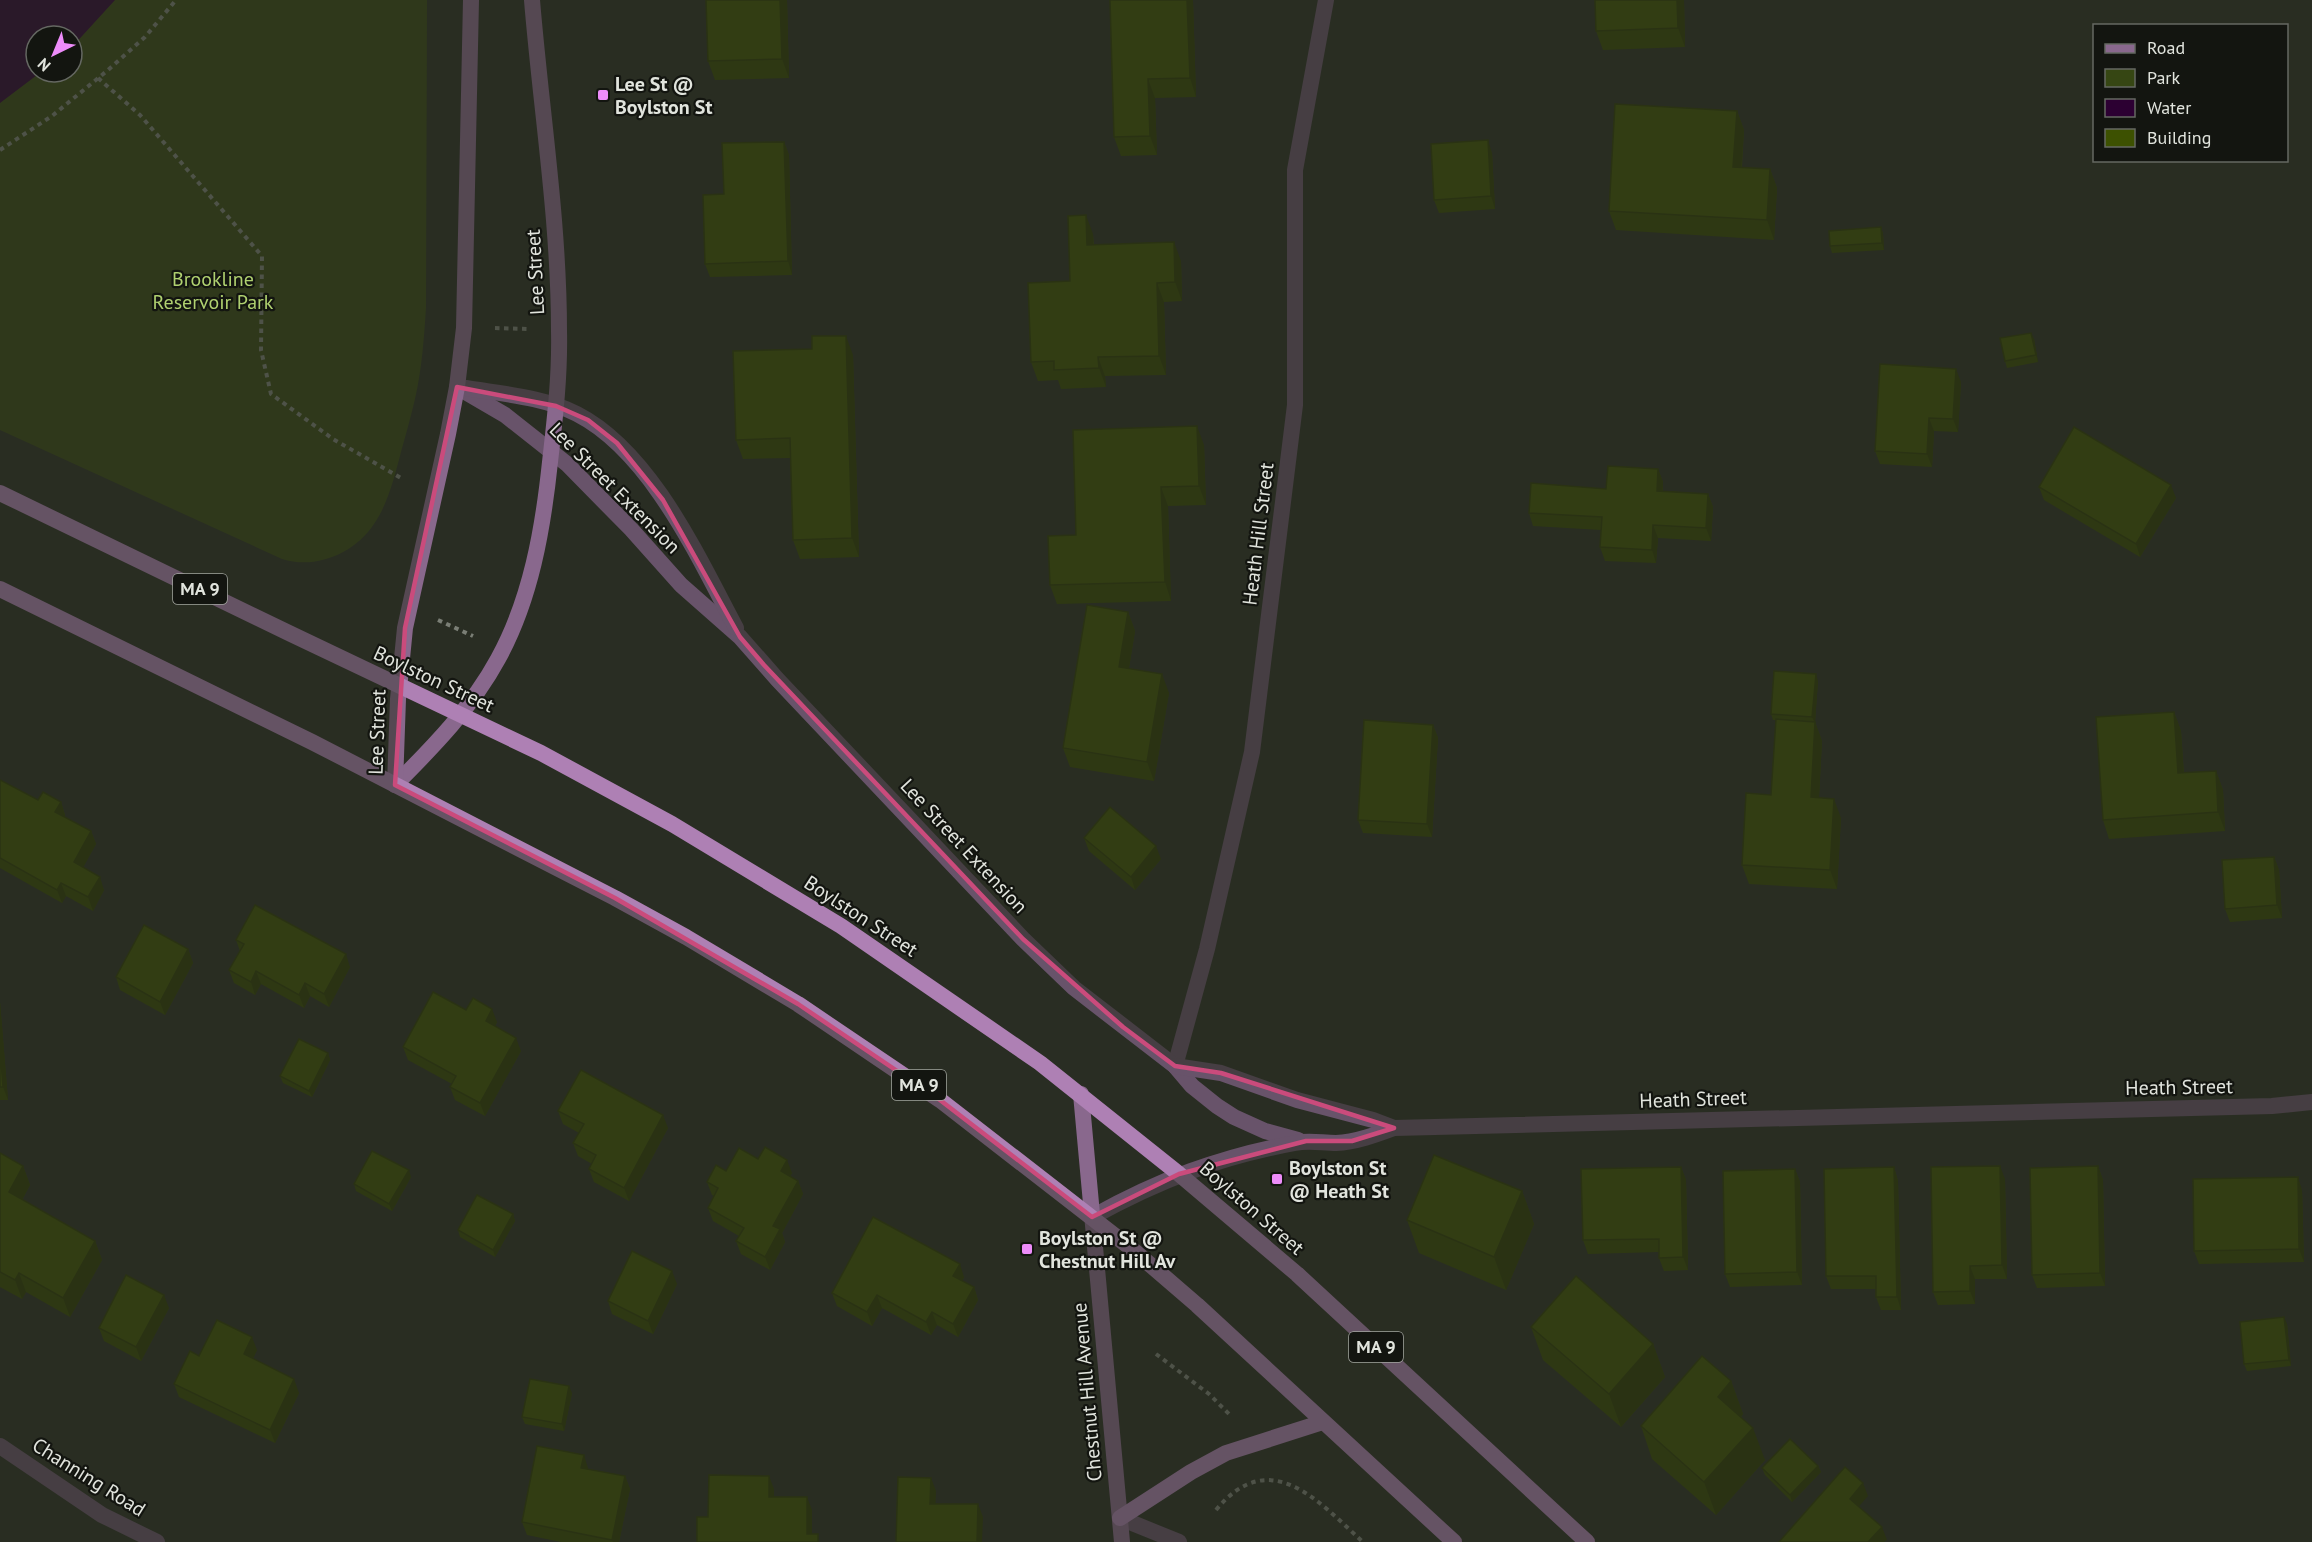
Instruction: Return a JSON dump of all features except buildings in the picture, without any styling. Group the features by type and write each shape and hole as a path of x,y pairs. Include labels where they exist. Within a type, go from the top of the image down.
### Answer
{"highway":[{"name":"Boylston Street","path":"0,493 541,753 608,788 776,885 962,1008 1081,1094 1297,1274 1587,1542"},
{"name":"MA 9","path":"0,589 395,785 615,898 686,937 798,1004 932,1095 1092,1217 1197,1305 1454,1542"},
{"path":"1120,1518 1191,1472 1226,1453 1323,1422"}],"main road":[{"name":"Lee Street","path":"395,785 399,686 405,628 457,387 465,304 471,0"},
{"name":"Lee Street","path":"395,785 461,715 498,659 520,610 534,562 546,501 556,406 559,330 557,269 532,0"},
{"name":"Chestnut Hill Avenue","path":"1081,1094 1122,1542"}],"street":[{"name":"Heath Hill Street","path":"1175,1066 1207,949 1252,752 1295,405 1295,170 1326,0"},
{"name":"Lee Street Extension","path":"457,387 526,398 556,406 576,413 603,430 631,457 681,527 740,637"},
{"name":"Lee Street Extension","path":"457,387 505,415 551,450 603,500 681,585 740,637 1030,946 1074,988 1175,1066 1192,1086 1234,1117 1265,1131 1306,1141"},
{"name":"Lee Street Extension","path":"1175,1066 1221,1074 1297,1100 1373,1120 1394,1128"},
{"name":"Heath Street","path":"1092,1217 1179,1174 1237,1155 1306,1141 1336,1143 1352,1141 1394,1128 2272,1106 2312,1102"},
{"name":"Channing Road","path":"0,1446 102,1515 157,1542"},
{"path":"1120,1518 1179,1542"}],"path":[{"path":"0,150 52,116 98,78 145,37 176,0"},
{"path":"98,78 140,114 262,256 261,350 271,394 333,439 401,478"},
{"path":"493,328 536,329"},
{"path":"432,618 473,636"},
{"path":"1156,1354 1209,1394 1234,1421"},
{"path":"1269,1472 1270,1481"},
{"path":"1216,1510 1228,1496 1256,1482 1287,1482 1301,1488 1363,1542"}],"highlighted area":[{"path":"457,387 556,406 588,420 617,443 663,500 740,637 764,665 1023,939 1123,1027 1175,1066 1221,1073 1394,1128 1352,1141 1306,1141 1179,1174 1092,1217 940,1100 798,1004 615,898 395,785 405,628"}],"green space":[{"name":"Brookline Reservoir Park","path":"0,0 427,0 426,308 415,399 394,480 374,524 346,551 308,562 282,559 0,430"}],"water":[{"path":"0,0 115,0 84,34 84,24 24,24 25,84 0,103"}],"place":[{"name":"Lee St @ Boylston St","path":"603,95"},
{"name":"Boylston St @ Heath St","path":"1277,1179"},
{"name":"Boylston St @ Chestnut Hill Av","path":"1027,1249"}]}
